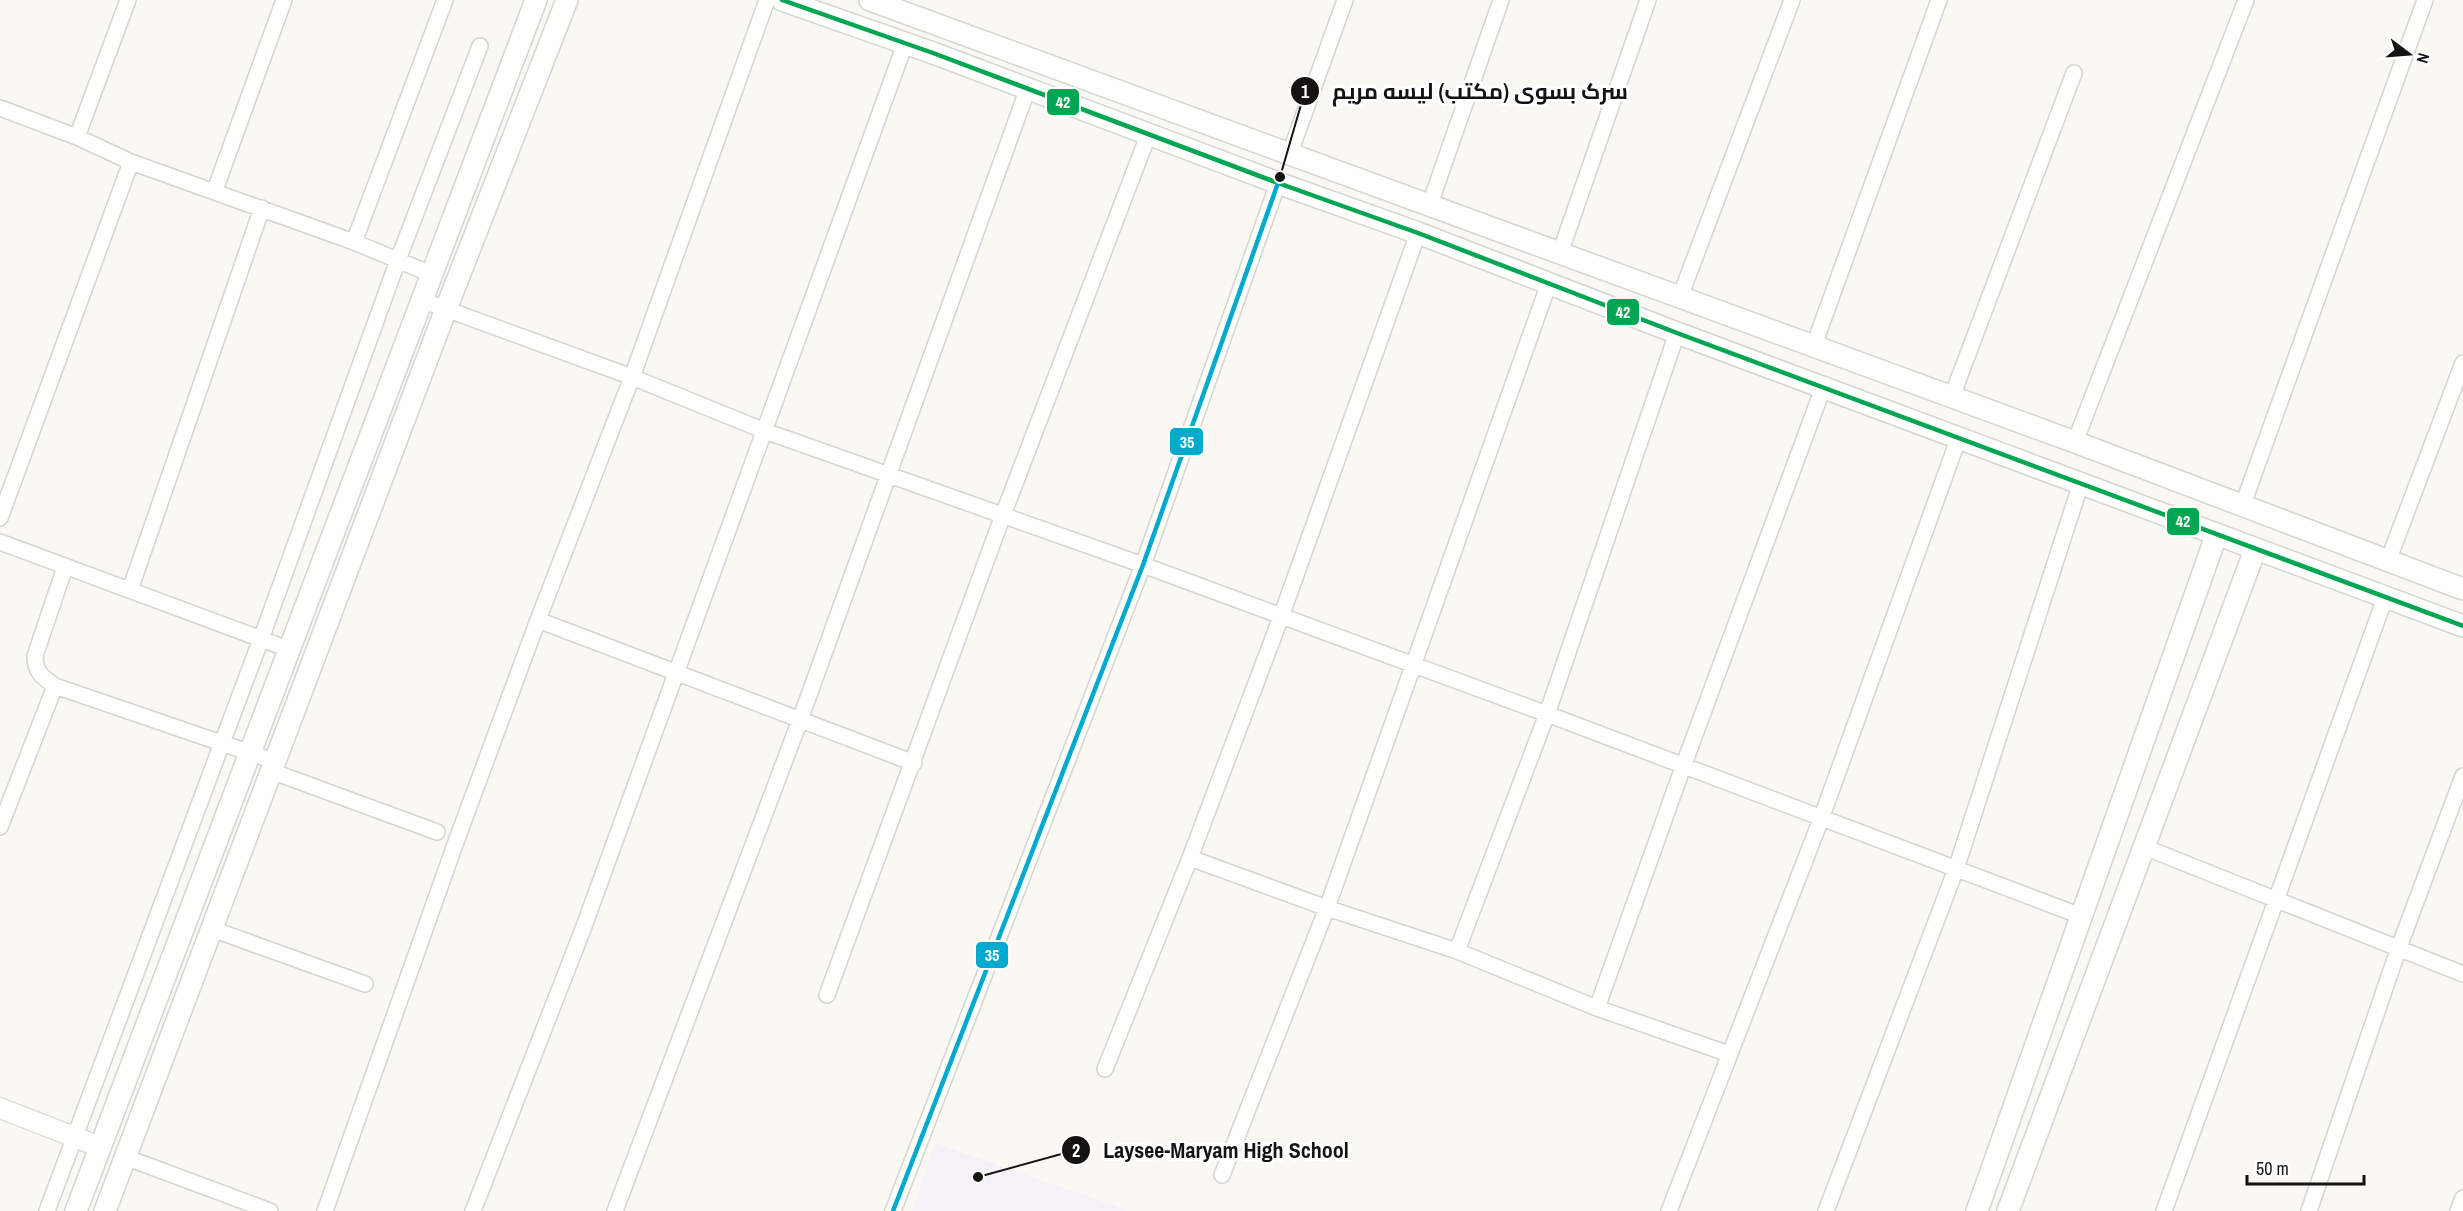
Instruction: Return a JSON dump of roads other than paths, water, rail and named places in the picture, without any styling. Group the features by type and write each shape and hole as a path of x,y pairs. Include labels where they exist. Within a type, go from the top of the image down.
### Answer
{"main road":[{"path":"76,1211 420,300 536,0"},
{"path":"105,1211 446,309 567,0"},
{"path":"782,0 1028,88 1318,198 1418,233 2216,536 2463,626"},
{"path":"870,0 1430,204 1951,399 2075,442 2463,589"},
{"path":"1232,166 1244,136"},
{"path":"1318,198 1330,168"},
{"path":"1977,1211 2216,536"},
{"path":"2008,1211 2255,550"},
{"path":"167,971 169,979 175,986 185,986 192,981"},
{"path":"140,1040 147,1035 157,1035 162,1037 166,1048"}],"street":[{"path":"76,137 128,0"},
{"path":"215,190 284,0"},
{"path":"354,242 445,0"},
{"path":"325,1211 538,620 632,377 767,0"},
{"path":"1290,153 1345,0"},
{"path":"1430,204 1501,0"},
{"path":"1560,253 1648,0"},
{"path":"1680,297 1792,0"},
{"path":"1813,348 1940,0"},
{"path":"2075,442 2246,0"},
{"path":"2242,507 2425,0"},
{"path":"473,1211 583,928 906,44"},
{"path":"47,1211 261,639 398,260 480,46"},
{"path":"1951,399 2074,73"},
{"path":"615,1211 800,720 1028,88"},
{"path":"0,108 76,137 131,162 215,190 354,242 430,274"},
{"path":"827,995 914,763 1003,515 1149,133"},
{"path":"0,518 131,162"},
{"path":"893,1211 1143,565 1278,183"},
{"path":"130,590 262,208"},
{"path":"1105,1069 1190,858 1281,616 1418,233"},
{"path":"1222,1175 1327,908 1549,283"},
{"path":"420,300 632,377 765,430 1143,565 1547,714 2081,915"},
{"path":"1457,951 1547,714 1677,333"},
{"path":"2388,561 2463,363"},
{"path":"1597,1008 1823,388"},
{"path":"1669,1211 1821,819 1959,437"},
{"path":"1826,1211 1956,869 2081,483"},
{"path":"0,542 288,649"},
{"path":"65,567 35,656 37,671 55,686 249,752 272,766 437,832"},
{"path":"2164,1211 2385,597"},
{"path":"538,620 914,763"},
{"path":"0,827 55,686"},
{"path":"2309,1211 2398,950 2463,776"},
{"path":"2144,848 2463,974"},
{"path":"1190,858 1327,908 1457,951 1597,1008 1729,1054"},
{"path":"212,929 365,984"},
{"path":"0,1108 100,1147"},
{"path":"125,1157 270,1211"},
{"path":"2458,1211 2463,1198"}],"place":[{"name":"سرک بسوی (مکتب) لیسه مریم","path":"1280,177"},
{"name":"Laysee-Maryam High School","path":"978,1177"}]}
